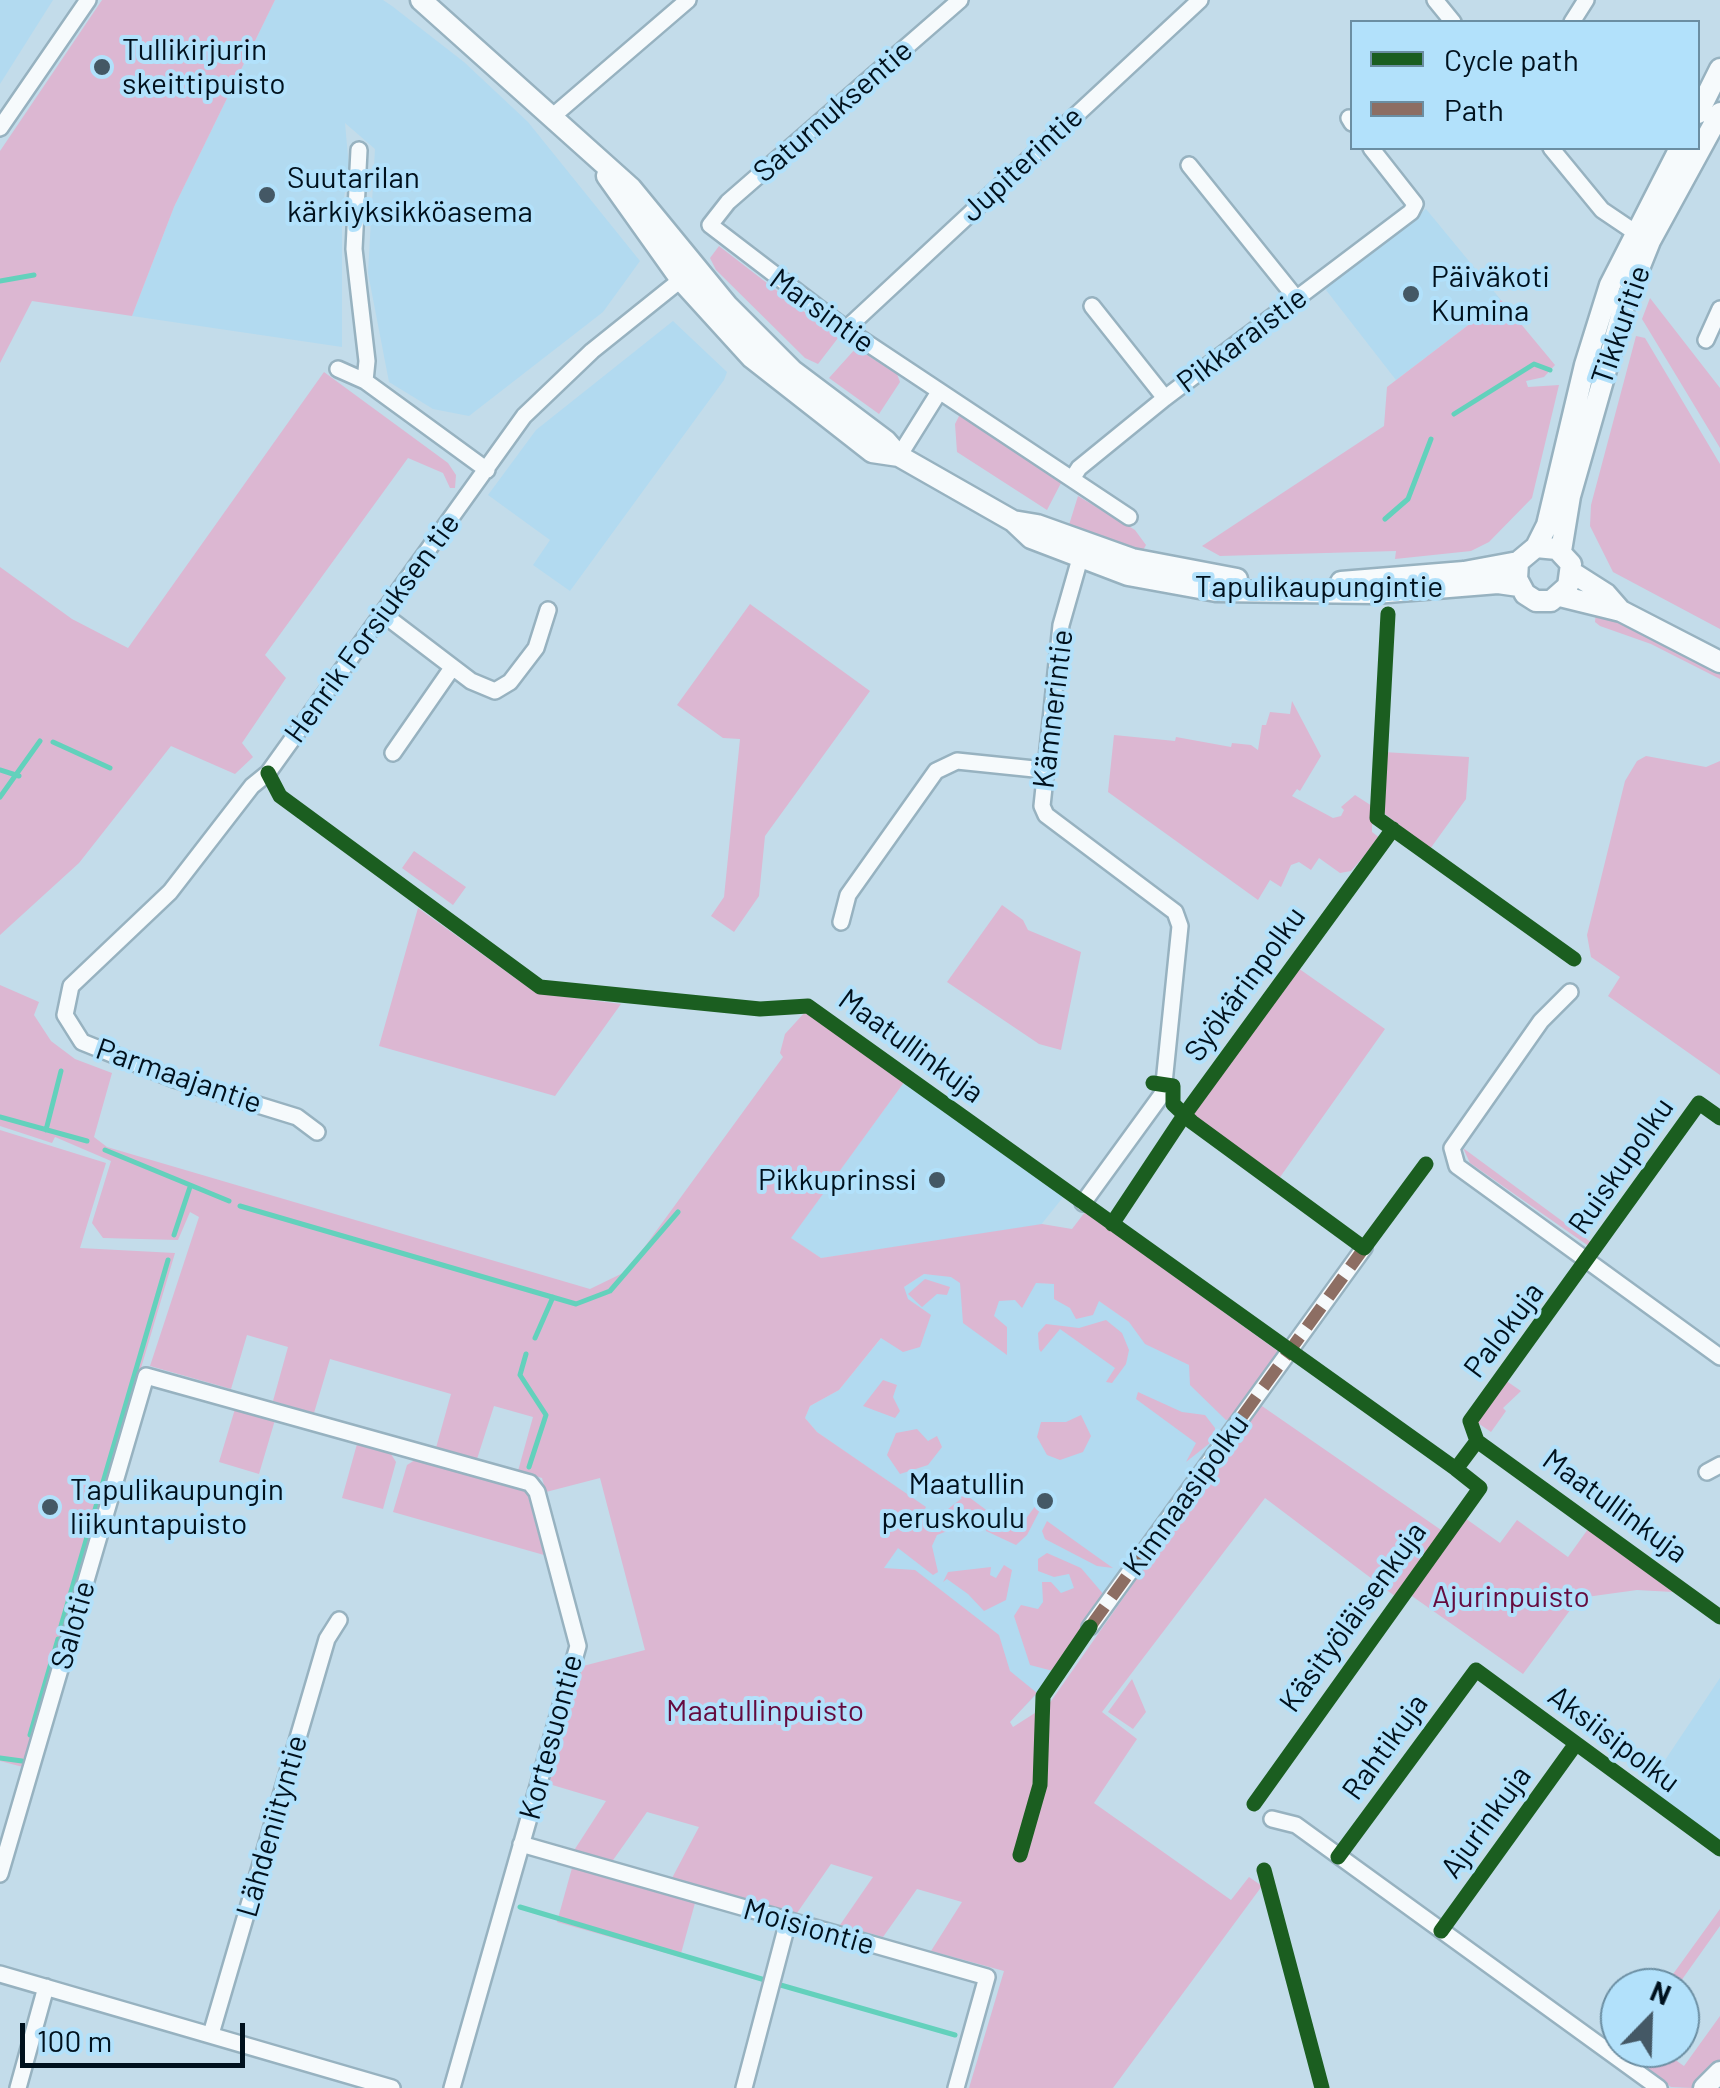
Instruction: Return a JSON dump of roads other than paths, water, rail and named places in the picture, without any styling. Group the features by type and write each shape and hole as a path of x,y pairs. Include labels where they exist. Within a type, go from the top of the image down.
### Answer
{"main road":[{"name":"Tapulikaupungintie","path":"421,0 631,188 688,274 780,359 886,440 899,456 1012,521 1037,524 1081,552 1160,583 1230,592 1375,594 1498,583 1520,586"},
{"path":"1700,109 1720,69"},
{"name":"Tikkuritie","path":"1700,145 1720,113"},
{"name":"Tikkuritie","path":"1536,547 1546,525 1594,334 1679,150"},
{"name":"Tikkuritie","path":"1561,551 1599,385 1642,237 1697,150"},
{"path":"1621,611 1606,594 1572,573 1561,551 1536,547 1518,562 1520,586 1536,600 1560,596 1621,611 1720,662"},
{"name":"Tapulikaupungintie","path":"1081,552 1201,574 1304,582 1425,576 1518,562"},
{"path":"1560,596 1572,573"},
{"path":"1704,2088 1720,2072"}],"street":[{"path":"0,128 88,0"},
{"path":"553,116 688,0"},
{"name":"Saturnuksentie","path":"710,225 728,202 960,0"},
{"name":"Jupiterintie","path":"846,329 1200,0"},
{"path":"1436,0 1451,20"},
{"path":"359,150 354,249 368,361 365,382"},
{"name":"Pikkaraistie","path":"1072,479 1079,468 1164,398 1406,216 1415,204 1374,150"},
{"path":"1553,150 1602,210 1642,237"},
{"path":"1189,165 1296,298"},
{"name":"Marsintie","path":"710,225 846,329 1129,517"},
{"name":"Henrik Forsiuksen tie","path":"64,1001 83,973 148,915 200,858 252,786 275,764 524,416 557,382 688,274"},
{"path":"1092,306 1164,398"},
{"path":"1706,340 1720,309"},
{"path":"338,368 365,382 487,470"},
{"path":"899,456 939,392"},
{"name":"Kämnerintie","path":"1081,552 1061,625 1042,806 1046,815 1175,912 1180,926 1163,1092 1083,1203"},
{"path":"383,614 486,690 503,688 536,648 548,610"},
{"path":"393,753 452,668"},
{"path":"841,922 848,895 936,771 957,761 1044,770"},
{"path":"1570,992 1541,1022 1452,1148 1458,1166 1720,1356"},
{"name":"Parmaajantie","path":"64,1001 69,1026 82,1042 174,1079 297,1117 317,1132"},
{"name":"Kimnaasipolku","path":"1090,1627 1364,1248"},
{"name":"Kortesuontie","path":"146,1376 530,1483 534,1488 578,1646 452,2088"},
{"name":"Salotie","path":"0,1874 146,1376"},
{"name":"Lähdeniityntie","path":"211,2034 327,1639 339,1620"},
{"path":"1272,1818 1296,1826 1659,2088"},
{"name":"Moisiontie","path":"521,1844 987,1978 956,2088"},
{"path":"744,2088 788,1920"},
{"path":"0,1974 392,2088"},
{"path":"18,2088 46,1986"}],"waterway":[{"path":"0,281 34,275"},
{"path":"1454,414 1534,364 1550,370"},
{"path":"1385,519 1408,499 1431,439"},
{"path":"0,797 40,741"},
{"path":"53,742 110,768"},
{"path":"0,770 19,776"},
{"path":"46,1130 61,1071"},
{"path":"0,1117 87,1141"},
{"path":"105,1150 229,1201"},
{"path":"174,1235 190,1187"},
{"path":"240,1206 576,1304 610,1291 678,1212"},
{"path":"61,1626 168,1260"},
{"path":"535,1338 553,1297"},
{"path":"526,1354 520,1375 546,1415 529,1467"},
{"path":"30,1735 58,1639"},
{"path":"0,1758 22,1761"},
{"path":"520,1907 765,1980"},
{"path":"777,1984 955,2035"}],"place":[{"name":"Tullikirjurin skeittipuisto","path":"102,67"},
{"name":"Suutarilan kärkiyksikköasema","path":"267,195"},
{"name":"Päiväkoti Kumina","path":"1411,294"},
{"name":"Pikkuprinssi","path":"937,1180"},
{"name":"Maatullin peruskoulu","path":"1045,1501"},
{"name":"Tapulikaupungin liikuntapuisto","path":"50,1507"}],"park label":[{"name":"Ajurinpuisto","path":"1511,1597"},
{"name":"Maatullinpuisto","path":"765,1711"}]}
